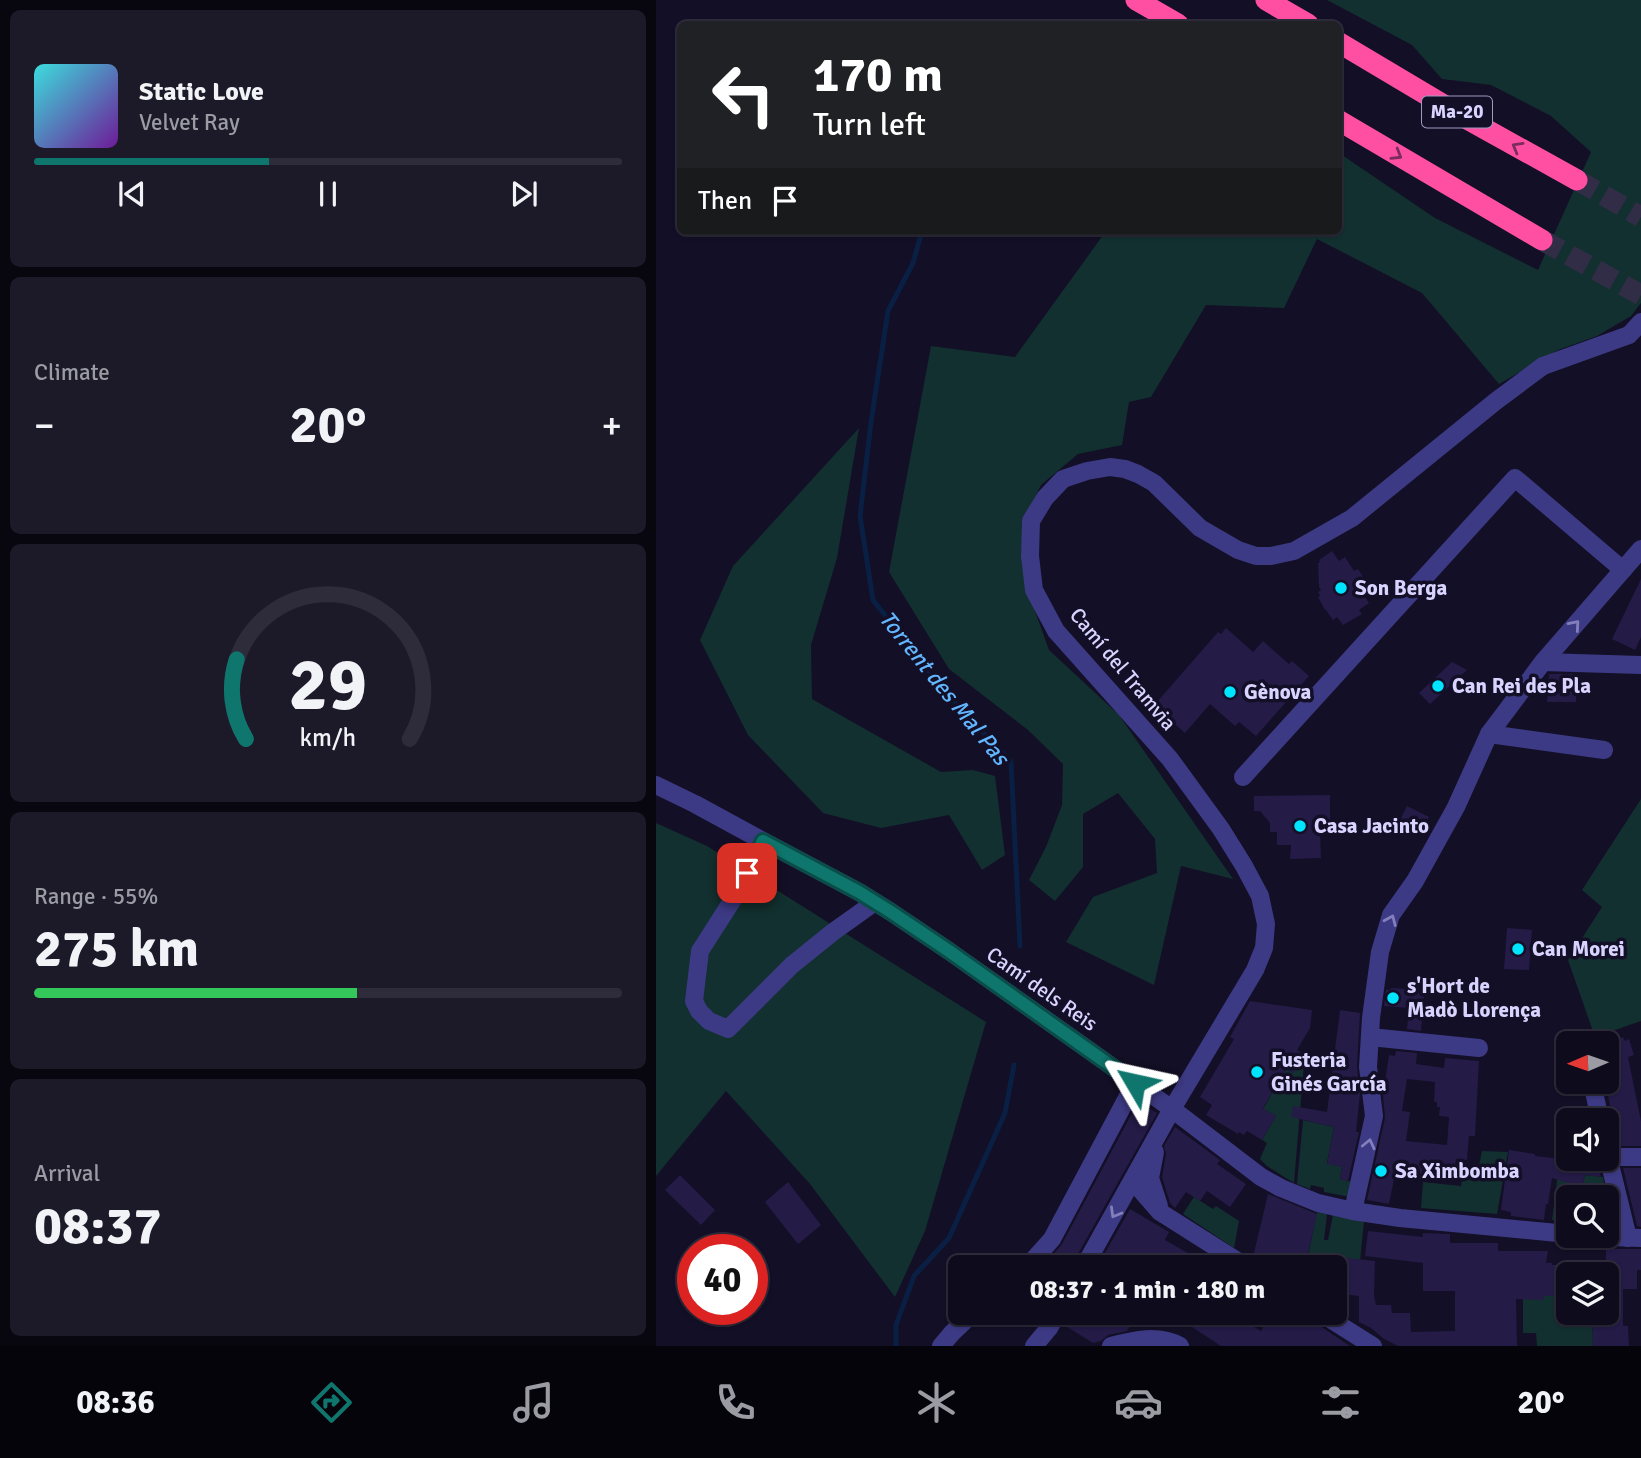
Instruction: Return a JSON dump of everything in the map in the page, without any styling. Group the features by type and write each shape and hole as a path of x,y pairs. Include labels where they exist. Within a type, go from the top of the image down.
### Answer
{"highway":[{"path":"1136,0 1173,21"},
{"path":"1266,0 1303,21"},
{"name":"Ma-20","path":"1342,44 1577,180"},
{"path":"1342,122 1542,240"}],"street":[{"name":"Camí del Tramvia","path":"1160,1132 1255,970 1264,948 1266,923 1260,896 1221,829 1170,759 1056,631 1034,590 1030,556 1031,521 1044,498 1063,479 1110,467 1125,470 1154,483 1200,528 1238,550 1256,556 1294,551 1352,518 1543,366 1629,335 1641,322"},
{"path":"1243,777 1515,478 1623,570"},
{"path":"1353,1211 1374,1116 1368,1067 1370,1037 1380,952 1391,915 1415,881 1456,807 1489,734 1543,662 1641,549"},
{"path":"1543,662 1641,665"},
{"path":"1489,734 1604,750"},
{"name":"Camí dels Reis","path":"656,786 695,804 875,902 949,951 1172,1109 1261,1177 1300,1197 1353,1211 1400,1218 1556,1233"},
{"path":"763,841 739,890 700,951 694,1001 708,1021 728,1028 792,965 875,902"},
{"path":"1370,1037 1479,1048"},
{"path":"1038,1255 1052,1239 1135,1083"},
{"path":"1091,1255 1160,1132"},
{"path":"1160,1132 1150,1178 1160,1212"},
{"path":"1619,1154 1641,1157"},
{"path":"1613,1171 1634,1238"},
{"path":"1133,1181 1160,1212 1228,1255"},
{"path":"941,1346 960,1325"},
{"path":"1034,1346 1051,1325"},
{"path":"1340,1325 1373,1346"},
{"path":"1110,1346 1156,1339 1180,1346"}],"green space":[{"path":"1327,0 1641,0 1641,303 1631,316 1597,336 1558,350 1499,384 1422,293 1317,239 1284,308 1206,305 1151,397 1129,402 1122,445 1078,454 1041,485 1026,516 1021,552 1030,597 1049,650 1119,715 1233,879 1181,866 1154,985 1066,942 1093,897 1157,873 1155,839 1118,793 1083,814 1083,867 1055,901 1029,880 1046,847 1062,805 1063,764 1028,730 949,669 889,572 931,346 1015,357 1103,235 1342,235 1342,155 1435,218 1538,270 1591,152 1551,116 1491,85 1442,79 1412,45"},
{"path":"859,428 837,558 811,645 812,699 941,772 973,770 995,776 1005,855 982,870 949,815 881,828 823,813 748,735 700,640 733,566"},
{"path":"1641,799 1641,1021 1612,1031 1593,1031 1568,960 1602,907 1582,890"},
{"path":"656,823 707,846 986,1022 925,1231 895,1297 810,1184 726,1091 656,1176"},
{"path":"1305,1052 1294,1183 1260,1159 1267,1143 1262,1140 1276,1116 1263,1109 1286,1069 1293,1073"},
{"path":"1303,1120 1334,1127 1327,1163 1342,1167 1340,1179 1353,1182 1350,1197 1324,1192 1324,1188 1311,1185 1310,1189 1297,1184"},
{"path":"1482,1151 1508,1152 1497,1214 1421,1208 1423,1182 1461,1186 1464,1165 1479,1166"},
{"path":"1558,1171 1565,1171 1580,1185 1556,1185"},
{"path":"1585,1175 1603,1177 1604,1185 1582,1185"},
{"path":"1556,1189 1556,1220 1552,1220"},
{"path":"1194,1197 1213,1209 1216,1206 1239,1221 1234,1248 1183,1214"},
{"path":"1317,1212 1327,1214 1324,1240 1328,1240 1333,1215 1364,1221 1359,1272 1347,1255 1308,1255"},
{"path":"1523,1290 1543,1290 1556,1293 1556,1325 1592,1325 1593,1346 1537,1346 1536,1333 1523,1333"}],"building":[{"name":"Son Berga","path":"1332,551 1339,561 1345,557 1354,571 1358,569 1367,583 1360,589 1369,603 1359,610 1362,614 1343,625 1337,617 1333,620 1318,597 1321,590 1318,563"},
{"path":"1641,579 1641,637 1635,650 1612,639"},
{"name":"Gènova","path":"1226,628 1253,652 1263,641 1289,664 1292,661 1309,676 1256,736 1239,722 1235,726 1210,704 1185,733 1163,714 1166,710 1157,702 1218,632 1221,634"},
{"name":"Can Rei des Pla","path":"1452,662 1467,670 1430,704 1419,693"},
{"path":"1549,674 1577,674 1576,702 1547,702"},
{"name":"Casa Jacinto","path":"1330,795 1330,829 1320,829 1321,858 1290,859 1291,845 1277,845 1277,832 1270,832 1270,823 1260,811 1254,811 1254,796"},
{"path":"1407,806 1429,817 1422,830 1401,818"},
{"name":"Can Morei","path":"1507,928 1532,930 1529,970 1504,969"},
{"path":"1386,990 1422,990 1424,995 1421,1031 1407,1029 1409,1008 1384,1006"},
{"path":"1250,1001 1312,1010 1310,1028 1297,1050 1304,1054 1293,1073 1286,1069 1263,1108 1276,1116 1262,1140 1247,1131 1244,1135 1239,1132 1238,1134 1206,1115 1212,1105 1200,1097 1234,1039 1230,1037"},
{"path":"1340,1010 1360,1013 1357,1066 1360,1094 1356,1132 1359,1132 1348,1181 1340,1179 1342,1167 1327,1164 1334,1127 1291,1117 1293,1106 1327,1112"},
{"path":"1623,1037 1625,1041 1629,1039 1634,1055 1628,1057 1641,1121 1641,1146 1619,1146 1619,1108 1611,1108 1608,1094 1619,1094 1619,1038"},
{"path":"1396,1051 1417,1053 1416,1064 1444,1068 1445,1058 1479,1061 1475,1136 1469,1136 1467,1160 1456,1159 1454,1177 1422,1174 1422,1180 1395,1174 1389,1204 1367,1200 1385,1118 1383,1095 1389,1055 1395,1056","holes":["1407,1079 1435,1082 1434,1102 1440,1107 1439,1116 1449,1117 1447,1145 1406,1141 1410,1112 1402,1111"]},
{"path":"1138,1102 1157,1113 1077,1255 1053,1255 1062,1244"},
{"path":"1175,1127 1220,1160 1217,1164 1246,1184 1230,1207 1207,1191 1200,1201 1186,1192 1175,1208 1170,1203 1162,1177 1166,1154 1164,1146"},
{"path":"1509,1150 1556,1158 1556,1171 1600,1171 1601,1177 1585,1175 1582,1185 1552,1178 1544,1220 1511,1216 1511,1212 1501,1210"},
{"path":"1623,1168 1641,1168 1641,1227 1637,1226"},
{"path":"680,1175 715,1210 701,1225 665,1190"},
{"path":"788,1182 821,1225 798,1244 765,1202"},
{"path":"1268,1194 1317,1214 1308,1255 1253,1255"},
{"path":"1130,1209 1169,1232 1165,1240 1191,1255 1104,1255"},
{"path":"1368,1231 1423,1237 1423,1233 1450,1234 1450,1243 1498,1243 1498,1251 1548,1251 1546,1263 1556,1265 1556,1296 1544,1296 1544,1300 1516,1299 1517,1346 1398,1346 1359,1322 1359,1296 1347,1294 1347,1258 1375,1261 1376,1305 1391,1305 1392,1313 1410,1313 1411,1332 1455,1331 1455,1291 1423,1291 1423,1263 1365,1256"},
{"path":"1606,1249 1641,1249 1637,1289 1623,1289 1623,1326 1628,1326 1629,1346 1593,1346 1592,1325 1619,1325 1619,1262 1606,1262"},
{"path":"1064,1325 1130,1325 1127,1331 1108,1335 1093,1343"},
{"path":"1189,1325 1251,1325 1261,1331 1264,1325 1318,1325 1350,1346 1221,1346"}],"waterway":[{"name":"Torrent des Mal Pas","path":"921,235 913,263 888,311 860,516 873,600 947,694 1011,762 1020,946"},
{"name":"Torrent des Mal Pas","path":"896,1346 896,1325 914,1276 949,1238 1005,1113 1014,1065"}],"tunnel":[{"path":"1577,180 1641,217"},
{"path":"1542,240 1641,295"}],"place":[{"name":"Son Berga","path":"1341,588"},
{"name":"Can Rei des Pla","path":"1438,686"},
{"name":"Gènova","path":"1230,692"},
{"name":"Casa Jacinto","path":"1300,826"},
{"name":"Can Morei","path":"1518,949"},
{"name":"s'Hort de Madò Llorença","path":"1393,998"},
{"name":"Fusteria Ginés García","path":"1257,1072"},
{"name":"Sa Ximbomba","path":"1381,1171"}],"route":[{"path":"747,873 763,841 859,892 949,951 1135,1083"}]}
